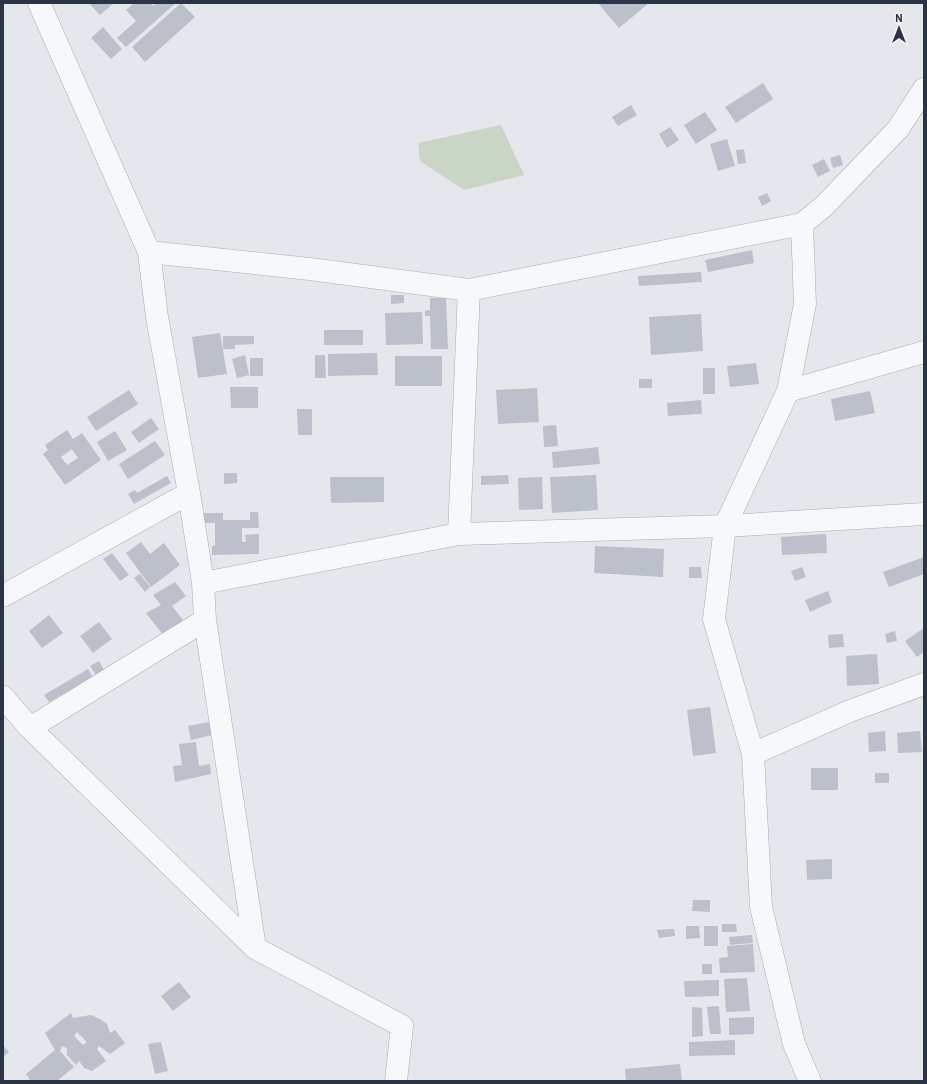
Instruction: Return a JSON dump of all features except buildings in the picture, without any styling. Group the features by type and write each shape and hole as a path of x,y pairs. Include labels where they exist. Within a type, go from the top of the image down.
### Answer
{"street":[{"path":"39,3 149,252 157,318 189,493 203,583 205,620 255,948"},
{"path":"149,252 310,269 469,290 802,224 824,206 898,129 924,89"},
{"path":"802,224 805,304 788,391 725,526 714,619 753,754 761,907 794,1044 810,1081"},
{"path":"459,534 469,290"},
{"path":"788,391 924,352"},
{"path":"3,596 189,493"},
{"path":"203,583 459,534 725,526 924,514"},
{"path":"30,728 205,620"},
{"path":"753,754 850,711 924,684"},
{"path":"3,697 30,728 255,948 402,1026 396,1081"}],"green space":[{"path":"501,125 524,175 464,190 420,161 418,143"}]}
